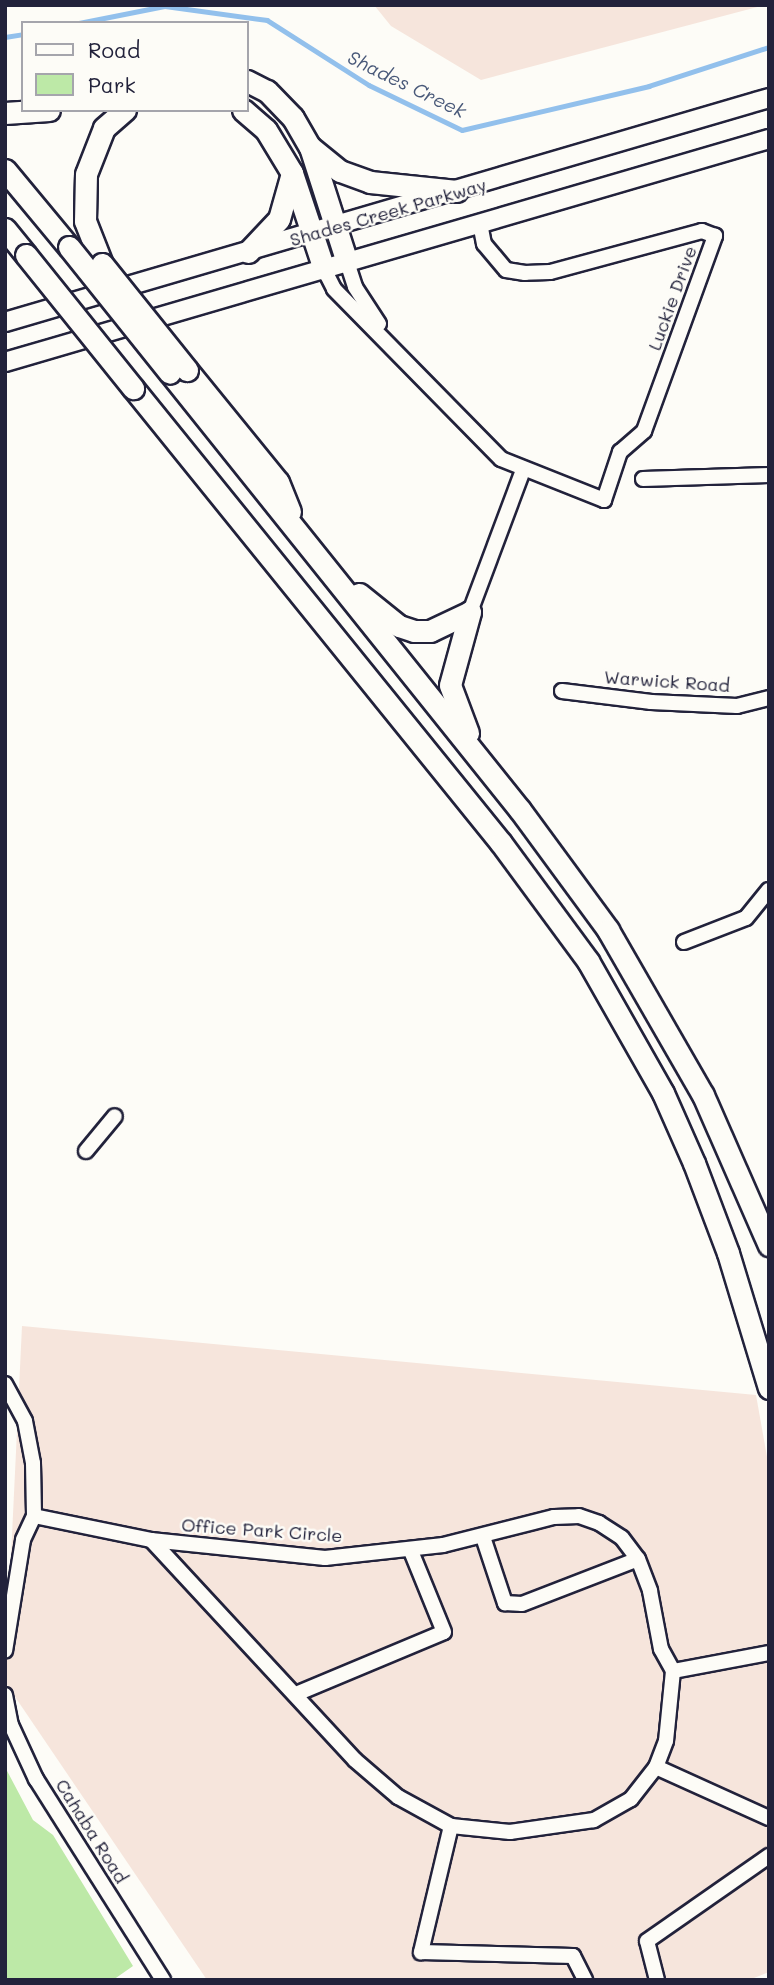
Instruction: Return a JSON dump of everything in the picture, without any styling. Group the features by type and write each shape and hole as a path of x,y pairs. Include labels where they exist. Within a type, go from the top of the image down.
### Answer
{"highway":[{"path":"248,82 267,91 293,118 310,147 347,262"},
{"path":"123,112 104,128 96,144 86,174 85,221 102,264 178,371"},
{"path":"245,112 265,130 292,173 315,234 324,269"},
{"path":"310,147 340,171 370,182 457,191"},
{"path":"5,170 69,247 278,482 297,530 569,873 642,983 703,1095 769,1245"},
{"path":"248,252 279,219 292,173"},
{"path":"5,229 501,843 588,961 663,1093 694,1163 728,1253 769,1388"},
{"path":"329,570 399,626 415,631 430,631 470,612"},
{"path":"470,612 450,685 477,755"}],"main road":[{"name":"Shades Creek Parkway","path":"5,322 336,229 769,98"},
{"name":"Shades Creek Parkway","path":"5,362 769,139"}],"street":[{"name":"Luckie Drive","path":"324,269 334,289 395,348 501,459 604,500 620,452 644,431 715,236 702,231 550,272 525,274 506,270 484,244 480,223"},
{"name":"Luckie Drive","path":"347,262 355,287 395,348"},
{"path":"470,612 523,470"},
{"path":"643,479 769,475"},
{"name":"Warwick Road","path":"562,691 651,702 737,706 769,698"},
{"path":"684,942 746,918 769,890"},
{"path":"86,1151 116,1115"},
{"path":"5,1384 24,1421 33,1464 34,1516 23,1540 5,1651"},
{"name":"Office Park Circle","path":"34,1516 151,1540 325,1558 411,1550 483,1537 554,1517 579,1516 622,1538 638,1559 650,1591 661,1649 673,1671 666,1741 656,1767 631,1799 594,1820 510,1832 451,1826 398,1797 355,1760 151,1540"},
{"path":"483,1537 505,1603 522,1604 638,1559"},
{"path":"296,1695 444,1632 411,1550"},
{"path":"673,1671 769,1653"},
{"name":"Cahaba Road","path":"5,1695 11,1725 36,1779 163,1980"},
{"path":"656,1767 769,1818"},
{"path":"451,1826 421,1952 573,1956 585,1980"},
{"path":"657,1980 647,1941 769,1856"}],"shaded area":[{"path":"374,5 765,5 481,80 391,26"},
{"path":"22,1326 756,1395 769,1468 769,1972 749,1980 207,1980 5,1682"}],"green space":[{"path":"5,1767 33,1820 53,1835 133,1966 113,1980 5,1980"}],"waterway":[{"name":"Shades Creek","path":"89,21 165,6 267,20 369,85 462,130 649,86 769,47"},
{"name":"Shades Creek","path":"5,37 21,34"}]}
